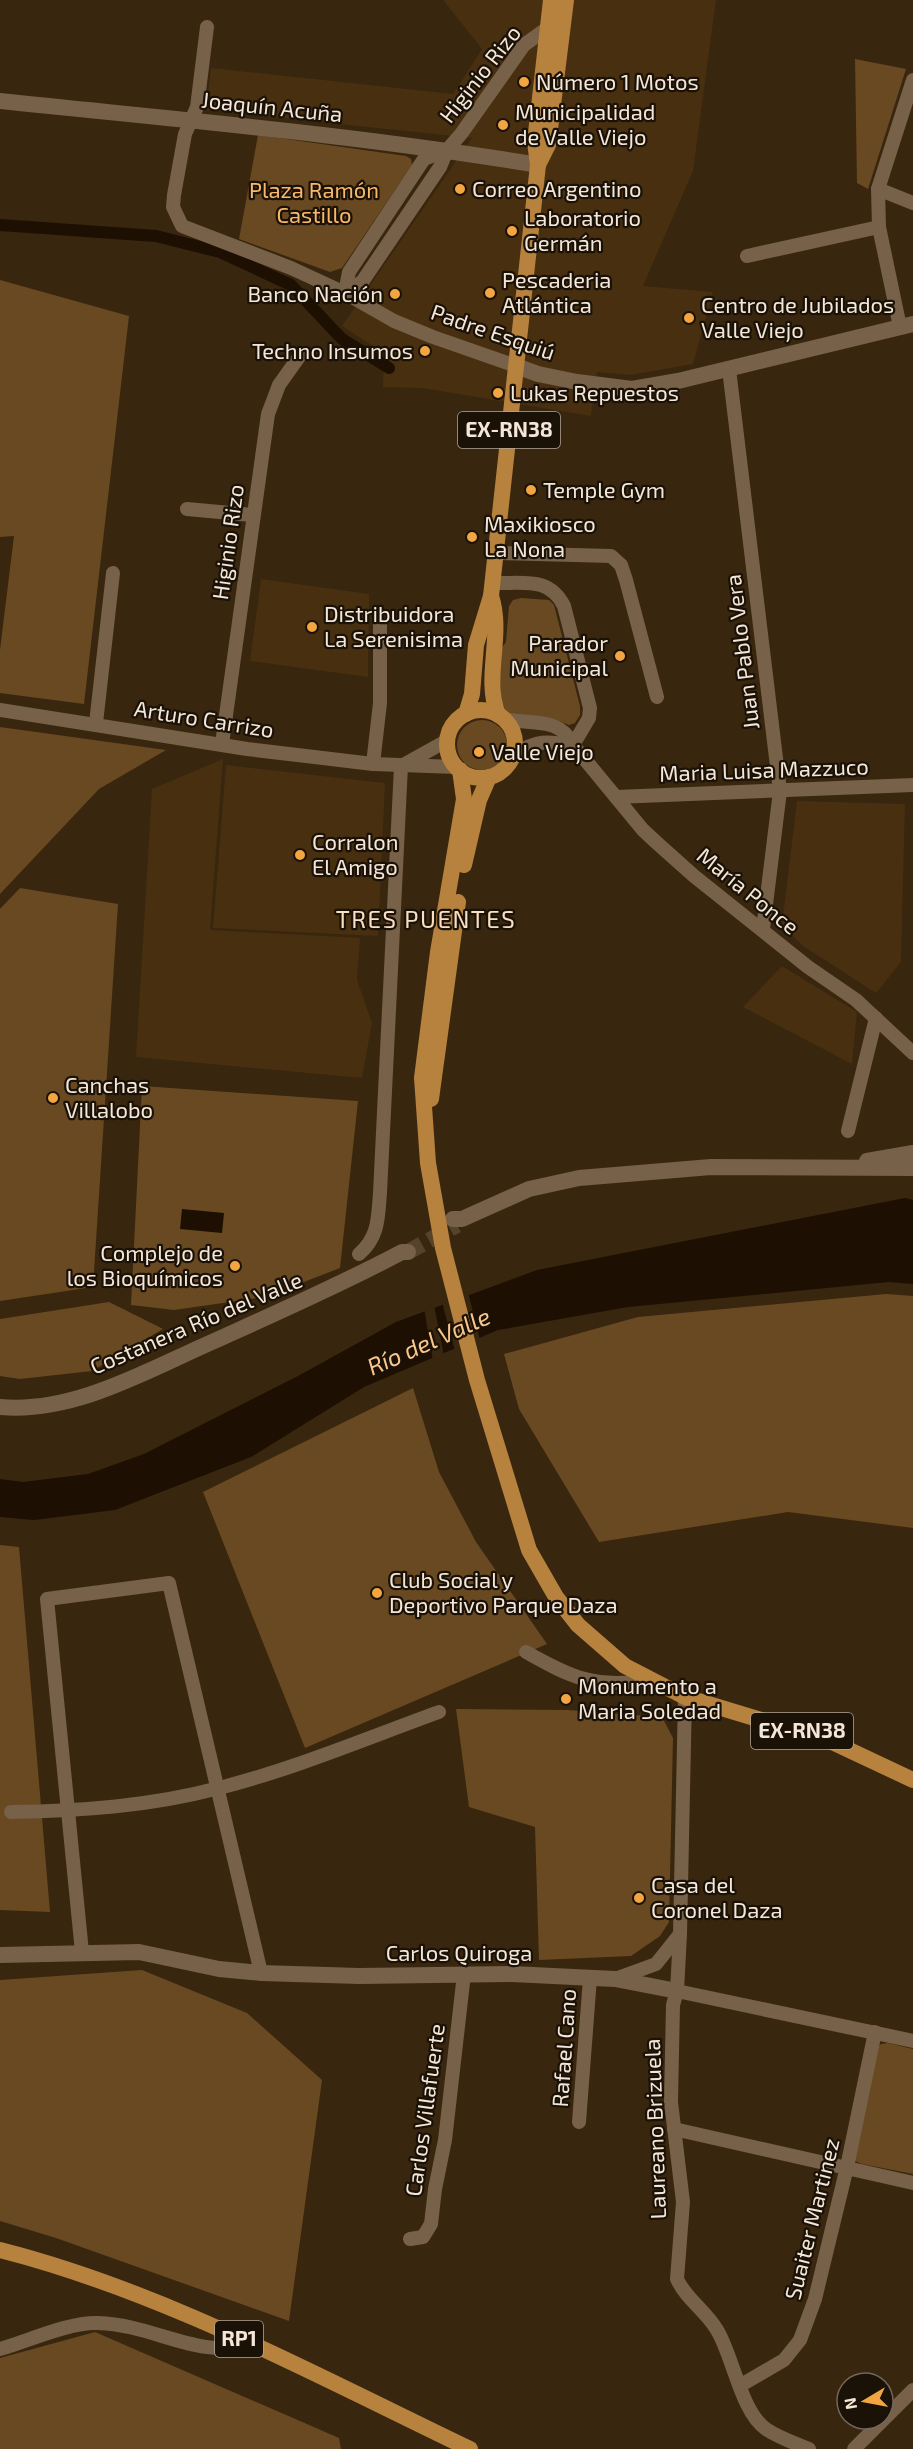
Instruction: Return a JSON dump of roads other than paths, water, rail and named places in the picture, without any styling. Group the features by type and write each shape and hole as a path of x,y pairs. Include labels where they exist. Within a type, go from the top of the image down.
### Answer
{"main road":[{"name":"EX-RN38","path":"551,0 535,142 538,165 492,590 476,645 472,694 466,714 452,728 448,740 448,752 458,768 464,799 438,952 422,1078 431,1186 443,1248 477,1380 513,1505 540,1572 578,1625 625,1666 685,1697 830,1741 913,1780"},
{"name":"EX-RN38","path":"538,165 548,145 566,0"},
{"name":"EX-RN38","path":"426,1124 466,855 481,794 489,777 501,772 513,754 514,736 501,717 492,689 498,616 492,590"},
{"path":"466,714 486,711 501,717"},
{"path":"458,768 469,776 489,777"},
{"name":"RP1","path":"0,2250 73,2271 135,2293 255,2346 470,2449"}],"street":[{"name":"Padre Esquiú","path":"207,27 197,107 185,134 174,195 173,207 182,226 291,268 345,293 394,321 538,374 615,389 650,387 907,325"},
{"name":"Higinio Rizo","path":"345,293 349,272 424,159 447,150 461,134 524,45 549,27"},
{"path":"907,325 879,227 878,189 913,80"},
{"name":"Joaquín Acuña","path":"0,101 268,127 447,150 538,165"},
{"path":"878,189 913,203"},
{"path":"747,256 879,227"},
{"name":"Higinio Rizo","path":"222,744 252,515 268,414 279,385 301,354"},
{"name":"Juan Pablo Vera","path":"729,369 780,791 763,929"},
{"path":"187,508 252,515"},
{"path":"496,553 611,556 621,565 626,580 657,697"},
{"path":"96,723 113,573"},
{"path":"492,590 546,585 557,592 564,606 590,708 589,718 573,746 547,741 532,743 513,754"},
{"path":"373,764 380,703 381,625"},
{"name":"Arturo Carrizo","path":"0,710 222,744 373,764 401,766 439,764 458,768"},
{"name":"María Ponce","path":"501,717 556,726 568,733 573,746 643,830 679,863 876,1018 913,1053"},
{"path":"359,1254 370,1244 376,1231 380,1193 401,766 448,740"},
{"name":"Maria Luisa Mazzuco","path":"616,797 913,785"},
{"path":"848,1131 876,1018"},
{"path":"830,1166 913,1153"},
{"path":"457,1221 529,1189 579,1178 711,1167 830,1166 883,1169 913,1167"},
{"name":"Costanera Río del Valle","path":"0,1407 39,1407 94,1392 303,1301 405,1250"},
{"path":"82,1952 47,1599 169,1583 261,1973"},
{"path":"526,1652 560,1671 596,1683 621,1685 649,1680"},
{"name":"Laureano Brizuela","path":"685,1697 680,1934 677,1991 673,2005 671,2102 683,2202 677,2279 682,2289 718,2332 750,2410 766,2429 809,2449"},
{"path":"11,1812 68,1811 140,1804 218,1789 439,1712"},
{"path":"615,1978 656,1964 680,1934"},
{"name":"Carlos Quiroga","path":"0,1955 82,1952 149,1953 219,1969 261,1973 359,1976 464,1974 615,1978 913,2041"},
{"name":"Carlos Villafuerte","path":"410,2240 423,2237 431,2224 435,2189 446,2140 464,1974"},
{"name":"Rafael Cano","path":"579,2122 590,1978"},
{"name":"Suaiter Martinez","path":"741,2385 784,2360 800,2340 815,2299 847,2167 875,2032"},
{"path":"674,2129 913,2183"},
{"path":"0,2349 75,2326 96,2323 210,2349 234,2350 255,2346"},
{"path":"854,2449 913,2390"}],"water":[{"name":"Río del Valle","path":"905,1198 913,1200 913,1284 889,1282 628,1307 498,1330 364,1387 251,1457 115,1510 34,1520 0,1517 0,1479 23,1482 88,1474 144,1454 298,1376 396,1322 537,1270"},
{"path":"182,1209 224,1213 222,1233 180,1229"}],"waterway":[{"path":"0,225 156,236 220,252 291,285 342,339 389,368"}],"tunnel":[{"path":"408,1252 457,1225"}],"place":[{"name":"Número 1 Motos","path":"524,82"},
{"name":"Municipalidad de Valle Viejo","path":"503,125"},
{"name":"Correo Argentino","path":"460,189"},
{"name":"Laboratorio Germán","path":"512,231"},
{"name":"Pescaderia Atlántica","path":"490,293"},
{"name":"Banco Nación","path":"395,294"},
{"name":"Centro de Jubilados Valle Viejo","path":"689,318"},
{"name":"Techno Insumos","path":"425,351"},
{"name":"Lukas Repuestos","path":"498,393"},
{"name":"Temple Gym","path":"531,490"},
{"name":"Maxikiosco La Nona","path":"472,537"},
{"name":"Distribuidora La Serenisima","path":"312,627"},
{"name":"Parador Municipal","path":"620,656"},
{"name":"Valle Viejo","path":"479,752"},
{"name":"Corralon El Amigo","path":"300,855"},
{"name":"Canchas Villalobo","path":"53,1098"},
{"name":"Complejo de los Bioquímicos","path":"235,1266"},
{"name":"Club Social y Deportivo Parque Daza","path":"377,1593"},
{"name":"Monumento a Maria Soledad","path":"566,1699"},
{"name":"Casa del Coronel Daza","path":"639,1898"}],"district":[{"name":"TRES PUENTES","path":"426,920"}],"park label":[{"name":"Plaza Ramón Castillo","path":"314,202"}]}
